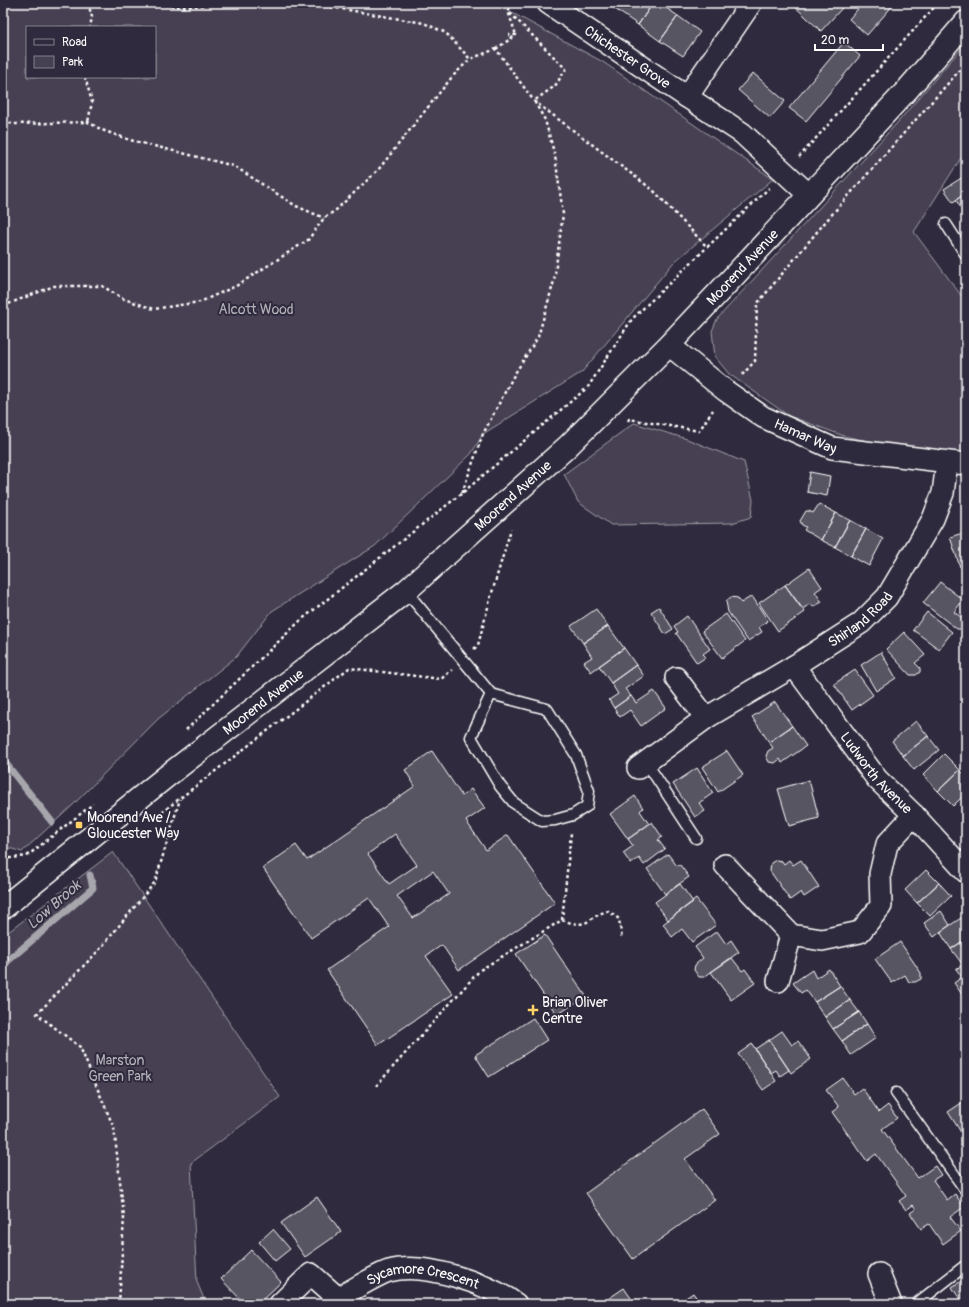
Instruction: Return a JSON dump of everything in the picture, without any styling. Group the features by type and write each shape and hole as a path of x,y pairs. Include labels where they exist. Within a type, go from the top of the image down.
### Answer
{"street":[{"name":"Chichester Grove","path":"548,3 742,133 808,194"},
{"path":"687,97 751,3"},
{"name":"Moorend Avenue","path":"6,901 406,591 568,446 669,345 808,194 907,90 966,22"},
{"name":"Hamar Way","path":"669,345 726,391 763,417 832,448 957,464"},
{"name":"Shirland Road","path":"642,765 706,718 794,666 861,623 887,597 933,520 943,493 957,464"},
{"name":"Ludworth Avenue","path":"794,666 877,779 914,815 966,872"},
{"path":"676,678 706,718"},
{"path":"725,865 791,935 822,940 860,932 881,906 880,874 887,844 914,815"},
{"path":"778,981 791,935"},
{"name":"Sycamore Crescent","path":"334,1301 389,1271 417,1269 449,1276 486,1287 516,1304"},
{"path":"280,1304 311,1274 334,1301"},
{"path":"880,1274 891,1304"}],"lane":[{"path":"946,224 966,255"},
{"path":"406,591 491,694 547,709 576,755 589,791 587,806 573,815 556,820 542,821 514,803 500,786 471,737 491,694"},
{"path":"642,765 696,838"},
{"path":"896,1093 966,1191"},
{"path":"916,1304 966,1265"}],"path":[{"path":"88,3 92,17 90,26"},
{"path":"146,3 184,7 226,3"},
{"path":"307,3 424,23 446,33 470,59"},
{"path":"508,11 513,3"},
{"path":"181,734 301,620 462,494 588,387 632,319 785,172 938,3"},
{"path":"508,11 516,35"},
{"path":"508,11 566,69 556,86 534,100"},
{"path":"509,35 516,35"},
{"path":"3,306 54,286 102,286 124,299 154,309 200,302 236,286 308,240 324,218 336,210 378,170 452,76 470,59 496,49 516,35"},
{"path":"462,494 483,434 514,375 538,337 554,281 563,214 556,156 546,120 534,100 496,49"},
{"path":"624,424 629,419 699,431 726,391 755,361 757,304 826,221 966,63"},
{"path":"85,78 92,102 88,122"},
{"path":"534,100 653,190 707,247"},
{"path":"3,122 14,124 88,122 102,130 130,140 234,166 296,206 324,218"},
{"path":"119,1304 124,1216 114,1128 80,1047 36,1014 100,949 155,882 180,800 349,668 441,679 464,661 478,645 511,528"},
{"path":"3,859 28,856 95,802"},
{"path":"562,920 573,815"},
{"path":"562,920 576,925 591,921 601,913 609,911 619,919 622,939"},
{"path":"376,1086 480,970 562,920"}],"green space":[{"name":"Alcott Wood","path":"3,3 494,3 603,62 773,179 674,262 582,372 483,434 471,454 375,546 272,611 236,657 158,719 73,805 22,852 3,846"},
{"path":"966,43 966,150 914,232 966,302 966,453 901,448 844,436 789,416 729,374 715,357 712,331 717,319 898,122"},
{"path":"634,423 687,439 744,462 753,500 751,517 732,523 611,525 578,502 564,474"},
{"name":"Marston Green Park","path":"113,852 280,1097 191,1163 197,1282 206,1304 3,1304 3,936"}],"building":[{"path":"607,3 620,3 615,9"},
{"path":"620,3 653,3 638,25 615,9"},
{"path":"653,3 659,3 678,16 660,41 638,25"},
{"path":"791,3 836,3 842,8 821,31"},
{"path":"863,3 895,3 867,35 849,19"},
{"path":"678,16 700,32 683,56 660,41"},
{"path":"844,42 860,56 806,121 789,108"},
{"path":"753,73 785,101 770,118 738,90"},
{"path":"966,175 966,193 953,202 944,189"},
{"path":"966,193 966,211 964,213 956,200"},
{"path":"810,472 830,476 827,496 807,492"},
{"path":"819,504 836,513 821,540 804,530 806,527 802,525 800,521 806,511 813,513"},
{"path":"836,513 850,520 835,547 821,540"},
{"path":"850,520 866,529 851,556 835,547"},
{"path":"866,529 883,539 869,566 851,556"},
{"path":"966,532 966,565 960,567 950,537"},
{"path":"809,568 822,587 815,592 822,602 813,607 811,604 802,609 785,585"},
{"path":"940,582 963,600 954,612 965,620 966,625 962,629 957,629 923,603"},
{"path":"785,585 805,612 778,631 759,603"},
{"path":"752,596 768,621 759,627 762,632 748,641 728,612 726,601 731,597 738,598 741,603"},
{"path":"659,607 673,629 665,634 651,612"},
{"path":"596,609 608,626 583,643 571,626"},
{"path":"927,612 952,632 939,649 913,630"},
{"path":"726,614 745,641 722,658 702,631"},
{"path":"687,616 710,649 703,654 706,657 697,663 676,633 678,632 674,626"},
{"path":"608,626 624,648 591,672 584,662 592,657 583,643"},
{"path":"904,632 925,655 915,663 920,668 920,672 916,675 910,675 886,649"},
{"path":"624,648 636,665 611,683 599,666"},
{"path":"881,652 896,678 876,691 861,665"},
{"path":"636,665 644,676 625,689 631,696 614,708 609,700 618,694 611,683"},
{"path":"855,670 873,695 852,710 834,684"},
{"path":"654,691 666,708 641,726 630,710 620,717 614,708 631,696 636,703"},
{"path":"775,702 792,726 769,742 752,717"},
{"path":"916,721 928,736 903,756 892,741"},
{"path":"792,726 806,746 782,763 780,759 775,763 769,762 766,756 768,751 773,748 769,742"},
{"path":"928,736 939,750 914,770 903,756"},
{"path":"432,751 462,796 471,789 485,808 466,821 486,850 508,835 555,903 459,970 442,945 426,956 453,994 378,1045 327,970 389,927 369,898 311,938 263,868 296,845 307,860 415,786 405,770","holes":["395,834 417,865 389,884 368,854","433,871 449,894 413,918 397,896"]},
{"path":"727,751 743,775 718,792 702,767"},
{"path":"944,754 960,770 938,791 923,775"},
{"path":"697,768 713,793 699,803 705,811 695,817 673,784"},
{"path":"960,770 966,776 966,793 953,806 938,791"},
{"path":"809,780 819,818 789,826 778,789"},
{"path":"635,796 643,808 640,811 649,824 628,839 610,814"},
{"path":"966,804 966,811 962,808"},
{"path":"652,822 662,837 658,840 665,849 644,865 639,858 631,864 623,853 633,846 628,839"},
{"path":"668,854 677,866 680,865 689,877 665,894 647,869"},
{"path":"776,860 782,861 784,864 789,860 793,865 801,860 819,887 804,897 801,892 790,900 770,871 771,863"},
{"path":"926,870 939,883 917,903 905,890"},
{"path":"939,883 951,896 930,916 917,903"},
{"path":"680,884 693,902 668,920 655,902"},
{"path":"696,899 716,925 692,942 682,929 672,937 663,924"},
{"path":"941,911 950,925 934,937 924,923"},
{"path":"964,916 966,918 966,939 951,949 940,932"},
{"path":"717,931 726,944 731,940 739,952 704,977 699,977 694,970 695,965 703,958 695,947"},
{"path":"545,935 586,996 557,1015 516,954"},
{"path":"966,939 966,963 963,965 951,949"},
{"path":"900,942 921,973 921,979 915,982 909,982 905,975 892,983 875,959"},
{"path":"732,958 742,971 745,969 755,983 731,1000 711,972"},
{"path":"966,963 966,974 962,977 956,969"},
{"path":"829,969 840,986 815,1002 806,990 801,993 793,983 812,970 816,978"},
{"path":"966,974 966,1000 954,983"},
{"path":"840,986 850,1000 825,1017 815,1002"},
{"path":"850,1000 859,1012 833,1029 825,1017"},
{"path":"859,1012 867,1024 842,1041 833,1029"},
{"path":"533,1018 547,1040 489,1077 475,1055"},
{"path":"867,1024 876,1038 851,1055 842,1041"},
{"path":"782,1031 792,1045 798,1041 811,1059 791,1073 769,1040"},
{"path":"769,1040 789,1070 780,1076 776,1070 771,1073 755,1049"},
{"path":"752,1044 776,1081 763,1090 738,1054"},
{"path":"843,1078 854,1094 862,1088 879,1112 888,1105 897,1118 882,1129 918,1178 935,1166 941,1175 933,1180 947,1200 955,1194 964,1207 950,1217 961,1231 943,1244 929,1224 921,1229 910,1213 916,1209 913,1205 906,1210 899,1201 906,1196 876,1154 867,1161 832,1112 839,1107 826,1090"},
{"path":"966,1100 966,1140 948,1112"},
{"path":"702,1109 720,1134 685,1159 715,1200 633,1259 586,1193"},
{"path":"317,1197 341,1232 305,1257 281,1223"},
{"path":"273,1229 290,1249 275,1261 259,1242"},
{"path":"251,1250 281,1282 258,1304 245,1304 221,1279"},
{"path":"966,1278 966,1304 963,1304 952,1287"},
{"path":"624,1288 635,1304 602,1303"},
{"path":"693,1293 701,1304 677,1304"}],"waterway":[{"name":"Low Brook","path":"3,760 52,822"},
{"name":"Low Brook","path":"3,965 93,888 90,875"}],"place":[{"name":"Moorend Ave / Gloucester Way","path":"79,825"},
{"name":"Brian Oliver Centre","path":"533,1010"}]}
